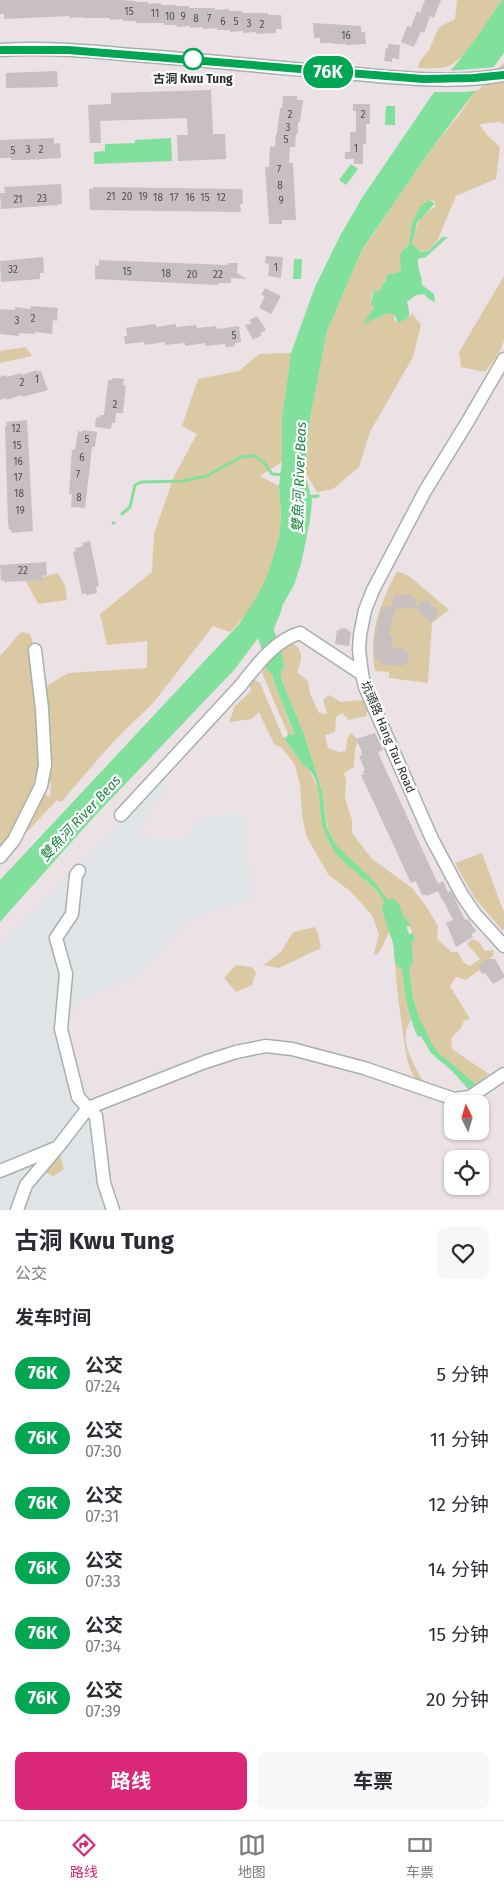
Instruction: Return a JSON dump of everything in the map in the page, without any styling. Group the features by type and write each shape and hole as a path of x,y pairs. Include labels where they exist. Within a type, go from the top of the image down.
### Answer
{"street":[{"path":"0,50 68,50 423,79 504,75"},
{"name":"坑頭路 Hang Tau Road","path":"502,370 425,491 373,590 362,623 359,650 362,674 370,697 432,839 474,914 504,946"},
{"path":"121,815 241,685 254,668 292,635 300,633 362,674"},
{"path":"0,857 14,840 41,786 45,765 42,709 35,650"},
{"path":"79,871 76,875 72,914 56,938 66,974 64,986 66,998 61,1029 78,1097 96,1116 104,1183 113,1210"},
{"path":"17,1210 26,1185 88,1108 205,1062 245,1049 266,1046 292,1049 364,1068 454,1099 470,1097 503,1075"},
{"path":"0,1170 58,1147"}],"shaded area":[{"path":"457,0 502,0 477,38 461,57 443,68 418,68 420,61 429,50 439,27 455,19"},
{"path":"504,63 504,124 499,122 479,124 487,135 500,147 496,179 456,196 437,241 429,251 417,251 412,244 421,218 435,207 435,201 429,200 412,223 409,244 405,248 404,270 384,280 380,291 374,290 371,297 374,307 364,323 389,313 395,315 394,320 398,323 409,318 412,313 421,325 413,357 370,432 359,467 333,489 317,492 305,472 310,419 327,331 344,291 362,251 432,148 459,115 480,84"},
{"path":"504,276 504,340 499,353 485,372 461,367 459,352"},
{"path":"26,347 32,356 0,363 0,351"},
{"path":"291,353 282,418 282,462 260,476 279,486 281,518 276,550 262,588 248,612 230,632 213,626 154,702 113,742 61,802 54,800 56,801 22,837 40,792 50,797 51,783 38,782 0,855 0,656 21,632 30,634 47,686 68,673 147,668 147,641 107,645 100,614 152,572 154,534 174,476 197,434 182,426 198,379 239,371 259,354"},
{"path":"397,571 409,576 449,610 432,623 428,683 389,678 389,672 375,671 373,658 374,632 385,595"},
{"path":"58,573 65,585 67,600 38,604 26,581"},
{"path":"282,635 300,650 301,659 297,672 308,681 310,694 319,713 327,714 323,700 329,695 341,702 360,700 370,703 366,716 349,720 342,713 336,717 335,732 325,735 328,748 339,752 346,751 347,739 351,733 358,740 355,750 354,767 344,773 346,780 345,798 352,820 352,833 372,859 412,888 438,926 437,939 452,952 458,952 464,963 470,966 480,959 467,944 472,939 479,942 485,951 494,950 493,956 486,961 486,968 478,971 466,980 456,977 450,986 470,1019 464,1021 461,1028 451,1039 452,1049 489,1074 477,1085 439,1053 432,1044 419,1018 413,998 406,948 406,945 415,939 406,918 400,916 374,881 336,845 328,829 322,791 304,734 282,681 276,647"},
{"path":"269,660 274,682 295,736 288,734 262,673 265,664"},
{"path":"251,680 260,683 283,737 304,766 309,769 318,788 324,830 330,845 381,896 388,907 392,921 389,922 390,931 376,955 374,954 379,934 372,915 351,892 328,874 306,836 300,785 295,765 282,748 274,744 259,712 252,719 229,722 235,706 251,691"},
{"path":"160,780 167,787 134,837 187,838 199,818 241,813 254,897 188,920 134,977 75,1003 68,1030 90,1101 112,1210 0,1210 0,945"},
{"path":"482,853 504,910 504,929 502,930 474,897 455,863"},
{"path":"315,927 321,948 279,968 263,965 281,952 293,932"},
{"path":"394,946 399,948 400,952 411,1020 407,1028 406,1044 408,1052 424,1083 417,1081 413,1075 406,1054 398,996"},
{"path":"236,965 252,967 256,973 252,985 236,992 224,978"},
{"path":"60,1156 64,1169 53,1176 39,1169 37,1160"}],"water":[{"name":"雙魚河 River Beas","path":"502,0 504,0 504,53 432,148 362,250 327,331 310,419 305,472 312,501 310,520 301,564 294,585 282,606 234,670 92,819 0,922 0,880 240,623 258,595 269,571 279,537 282,418 291,353 315,287 340,236 362,198 432,95 477,37"},
{"path":"386,106 395,106 395,125 385,125"},
{"path":"171,138 172,161 94,164 94,152 105,151 105,144 135,143 135,140"},
{"path":"351,164 358,169 346,185 339,180"},
{"path":"429,200 435,203 417,223 412,244 421,252 429,251 442,237 448,237 426,257 418,259 422,285 434,294 435,302 424,294 416,295 407,302 409,318 398,323 395,315 389,313 363,324 374,307 371,303 374,290 380,291 388,274 401,270 400,254 409,244 412,223 420,207"},
{"path":"294,259 302,259 301,279 293,279"},
{"path":"278,655 282,681 304,734 322,791 327,828 336,845 374,881 400,916 406,918 410,926 390,931 388,923 391,921 388,908 382,897 345,863 328,841 322,822 316,781 283,737 286,738 288,734 295,735 274,682 269,660"},
{"path":"413,933 415,939 406,948 413,998 419,1017 432,1044 439,1053 477,1085 470,1091 452,1071 431,1053 421,1036 418,1037 410,1016 400,952 399,948 394,946 393,939"}],"pier":[{"path":"496,67 479,90 430,92 447,71"}],"building":[{"path":"0,0 122,0 148,2 148,4 161,3 161,5 189,6 189,8 229,9 229,11 242,11 242,13 268,13 268,15 281,15 282,29 276,29 276,33 256,34 256,32 243,33 243,31 217,30 217,28 177,27 177,25 164,25 164,23 136,23 136,21 123,21 123,19 110,20 110,18 70,18 70,16 4,19 4,14 0,14"},
{"path":"425,0 441,0 434,18 430,16 424,33 421,31 414,47 401,42 407,26 411,27 417,11 420,13"},
{"path":"313,23 361,26 361,32 365,32 366,44 320,43 320,38 314,38"},
{"path":"388,44 400,45 399,59 392,58 392,62 384,61"},
{"path":"57,71 58,87 6,88 6,73"},
{"path":"211,90 213,134 225,134 226,159 178,161 177,135 188,135 187,118 100,121 101,143 90,143 88,105 111,104 111,93"},
{"path":"283,96 297,96 297,100 303,100 295,147 290,147 289,163 293,163 296,220 282,220 282,224 269,224 265,167 269,167 270,146 275,147"},
{"path":"353,104 370,104 370,124 366,124 366,144 363,144 363,164 354,164 354,159 345,159 345,152 350,152 350,132 356,132 356,111 353,111"},
{"path":"54,138 54,144 60,143 61,158 11,160 11,158 0,158 0,140"},
{"path":"61,184 62,204 1,209 0,193 5,193 4,187"},
{"path":"93,187 242,189 243,204 240,204 241,212 90,210 89,189 93,189"},
{"path":"266,256 283,257 281,278 268,276 269,264 265,263"},
{"path":"43,257 44,273 40,273 40,279 1,282 0,261"},
{"path":"99,260 228,265 228,263 238,263 237,273 247,279 231,278 231,283 218,283 218,285 95,279 95,265 99,266"},
{"path":"265,288 281,296 271,314 259,308 265,296 261,295"},
{"path":"31,306 58,308 57,321 53,320 52,334 35,332 35,334 19,333 19,336 0,334 0,309 15,310 15,307 30,309"},
{"path":"257,316 266,330 260,333 262,335 253,340 245,325 252,324 249,320"},
{"path":"156,324 156,327 176,324 176,327 196,325 197,328 216,326 217,329 239,326 241,342 235,343 235,346 226,347 225,344 205,346 205,343 185,346 185,343 165,345 165,342 145,345 144,342 125,344 126,328"},
{"path":"37,370 37,372 41,371 48,390 22,397 21,395 7,400 6,398 0,400 0,377 21,373 22,375"},
{"path":"112,378 124,379 123,385 126,386 123,413 116,413 115,423 112,423 111,429 95,427 96,417 99,418 100,415 104,415 108,380 112,380"},
{"path":"27,420 33,531 12,533 9,530 8,521 5,426 7,426 6,422"},
{"path":"83,430 97,432 95,447 92,447 85,508 71,507 72,494 69,494 72,450 75,450 78,431 82,432"},
{"path":"90,541 99,586 96,587 97,593 86,595 85,593 82,594 73,552 76,551 75,548 83,546 82,543"},
{"path":"46,562 47,575 42,576 42,580 1,581 0,565"},
{"path":"412,594 412,598 415,598 416,607 422,601 427,600 439,613 430,623 415,607 395,609 389,636 393,636 392,648 404,649 409,654 408,662 403,666 383,665 374,655 375,635 382,607 392,607 394,595"},
{"path":"340,628 348,629 351,632 349,646 335,644 337,630 340,631"},
{"path":"375,733 383,750 378,752 379,755 438,884 443,881 448,892 451,891 465,920 468,919 476,931 471,934 473,937 456,947 446,923 453,920 443,900 438,891 426,896 425,894 422,895 416,881 411,883 361,775 364,774 363,771 365,770 359,756 362,755 362,752 356,739"},
{"path":"488,959 495,959 504,975 504,978 493,984 485,973 482,974 478,965"}],"waterway":[{"path":"122,514 130,507 135,485 141,482 183,481 207,476 241,457 256,456 272,474 284,475"},
{"name":"雙魚河 River Beas","path":"308,497 318,496"},
{"path":"273,607 264,629 275,665"},
{"path":"391,908 402,942 404,960"}],"bus line":[{"name":"76K","path":"0,50 68,50 186,59 268,68 433,80 504,75"}],"place":[{"name":"古洞 Kwu Tung","path":"193,59"}]}
